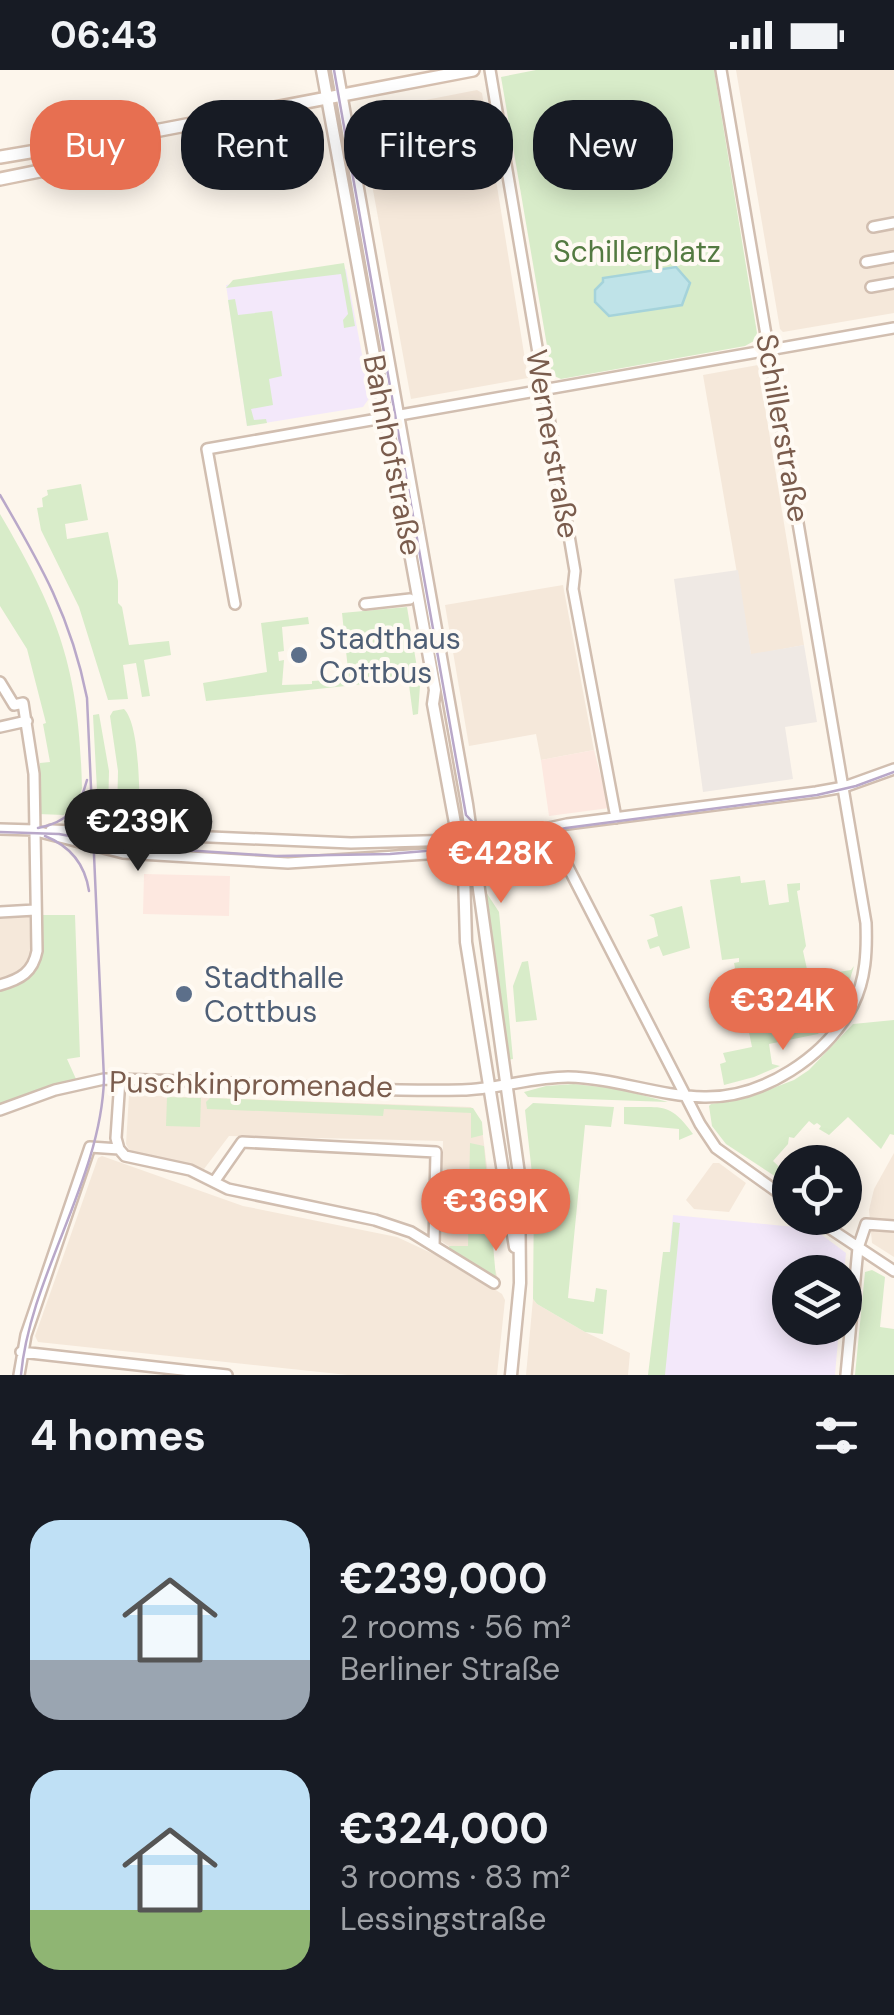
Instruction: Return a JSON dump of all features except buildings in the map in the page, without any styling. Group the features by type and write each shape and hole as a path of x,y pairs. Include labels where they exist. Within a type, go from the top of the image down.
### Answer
{"main road":[{"path":"161,130 473,70"},
{"path":"0,157 30,152"},
{"path":"0,179 30,173"}],"street":[{"name":"Bahnhofstraße","path":"322,70 393,417 471,838 520,1174 520,1283"},
{"name":"Bahnhofstraße","path":"337,70 435,690 433,704 460,853 467,903 466,942 520,1283"},
{"name":"Wernerstraße","path":"490,70 576,571 574,588 616,818"},
{"name":"Schillerstraße","path":"684,1096 731,1094 783,1076 834,1032 854,1004 867,948 844,787 721,70"},
{"path":"873,227 894,224"},
{"path":"866,262 894,257"},
{"path":"871,287 894,283"},
{"path":"235,604 207,449 894,328"},
{"path":"365,604 410,599"},
{"path":"0,682 14,705"},
{"path":"0,985 15,981 35,964 34,774 23,704 10,706 10,718 2,726"},
{"path":"2,726 27,722"},
{"path":"32,830 124,853 225,862 288,864 460,853 498,839 548,828 844,787 894,769"},
{"path":"0,828 351,843 498,839"},
{"path":"548,828 684,1096 716,1148 772,1188"},
{"path":"0,912 35,910"},
{"name":"Puschkinpromenade","path":"0,1110 55,1090 120,1079 464,1090 570,1077 684,1096"},
{"path":"120,1079 116,1138 125,1156 190,1170 228,1189 375,1220 411,1232 494,1283"},
{"path":"214,1182 242,1142 436,1152 434,1246"},
{"path":"19,1375 22,1352 90,1147 119,1149"},
{"path":"846,1375 858,1248 866,1224 894,1226"},
{"path":"839,1235 894,1271"},
{"path":"511,1375 520,1283"},
{"path":"22,1352 227,1375"}],"shaded area":[{"path":"736,70 894,70 894,313 783,332 780,329"},
{"path":"477,90 483,100 426,100"},
{"path":"373,190 498,190 528,378 411,399"},
{"path":"346,269 370,397 363,407 247,426 226,285"},
{"path":"758,365 804,645 751,655 703,375"},
{"path":"738,570 751,654 804,645 817,722 785,727 793,779 703,792 674,579"},
{"path":"563,585 594,750 541,760 536,734 469,746 445,605"},
{"path":"594,750 609,808 549,816 541,760"},
{"path":"144,874 230,876 229,916 143,914"},
{"path":"29,916 31,955 22,973 0,981 0,919"},
{"path":"129,1095 471,1107 481,1121 498,1279 441,1241 443,1141 229,1136 204,1169 130,1152 126,1144"},
{"path":"894,1153 894,1257 872,1243 869,1210 874,1189"},
{"path":"102,1156 243,1206 397,1237 457,1265 502,1294 505,1300 497,1375 348,1375 38,1342 35,1336 98,1158"},
{"path":"713,1163 719,1163 746,1183 729,1212 694,1209 686,1200"},
{"path":"673,1215 772,1225 772,1235 822,1235 846,1253 772,1255 772,1345 838,1345 835,1375 658,1375"},
{"path":"533,1299 585,1332 630,1353 628,1375 526,1375"}],"green space":[{"name":"Schillerplatz","path":"536,70 714,70 757,333 754,341 745,346 561,379 552,375 513,147 513,100 505,100 501,77"},
{"path":"344,263 355,326 344,328 343,320 348,314 341,274 226,288 233,280"},
{"path":"235,299 238,315 272,311 282,376 269,379 273,405 251,409 254,420 266,419 267,423 247,426 228,300"},
{"path":"81,484 88,520 65,524 67,539 108,532 118,581 118,603 129,645 169,641 171,655 144,660 150,696 142,697 136,663 123,665 128,699 108,700 79,607 41,530 37,508 43,507 42,498 48,495 47,490"},
{"path":"0,514 52,614 71,676 82,788 79,798 64,815 38,814 40,763 50,762 43,724 46,723 27,649 0,606"},
{"path":"407,607 420,686 418,714 413,715 409,685 402,680 206,701 203,683 267,672 261,623 308,617 309,624 282,627 284,651 278,652 279,661 284,660 282,685 312,684 349,679 342,613"},
{"path":"124,709 133,729 138,760 140,817 136,822 124,822 117,816 118,771 110,716 113,711"},
{"path":"99,714 109,771 108,816 97,790 93,715"},
{"path":"740,876 741,883 765,880 769,905 789,902 787,884 800,883 797,891 806,946 803,951 816,1010 822,1009 824,1015 832,1013 831,1007 838,1005 832,973 854,966 842,1005 818,1034 769,1044 772,1064 780,1066 724,1085 720,1064 726,1062 723,1053 752,1047 746,1018 749,1011 743,1007 734,963 739,958 722,960 710,880"},
{"path":"484,889 499,912 513,1059 507,1060"},
{"path":"682,906 690,948 663,956 659,946 650,949 647,940 658,936 654,918 649,915"},
{"path":"39,915 75,915 80,1057 67,1059 76,1079 0,1105 0,991 33,973 39,954"},
{"path":"528,961 537,1020 516,1022 513,986 522,962"},
{"path":"894,1020 894,1135 890,1134 881,1149 848,1117 829,1135 809,1121 794,1138 789,1137 787,1145 772,1145 772,1174 726,1144 712,1126 711,1104 747,1098 794,1080 809,1070 853,1024"},
{"path":"574,1084 619,1089 668,1102 528,1097 524,1092"},
{"path":"167,1097 201,1098 200,1127 166,1126"},
{"path":"210,1098 473,1108 482,1122 483,1135 471,1138 471,1113 384,1109 383,1116 207,1109"},
{"path":"533,1103 614,1107 611,1127 585,1125 568,1298 594,1302 596,1288 607,1290 603,1334 585,1332 533,1299 534,1192 525,1110"},
{"path":"624,1107 664,1108 693,1134 679,1140 679,1129 624,1124"},
{"path":"470,1143 484,1146 496,1278 449,1246 468,1246"},
{"path":"673,1222 680,1223 665,1375 648,1375 663,1252 670,1252"},
{"path":"872,1270 885,1277 880,1327 894,1329 894,1375 855,1375 858,1345 862,1345 865,1272"}],"water":[{"path":"676,267 690,283 682,305 609,316 595,302 595,290 603,278"}],"tram line":[{"path":"334,70 466,815 481,831 506,835"},
{"path":"0,495 53,592 87,698 104,1079 91,1154 37,1301 21,1375"},
{"path":"0,832 59,834 123,846 276,856 390,854 472,847 566,828 817,795 894,772"},
{"path":"38,828 70,813 87,780"},
{"path":"45,836 75,857 89,891"}],"place":[{"name":"Stadthaus Cottbus","path":"299,655"},
{"name":"Stadthalle Cottbus","path":"184,994"}]}
